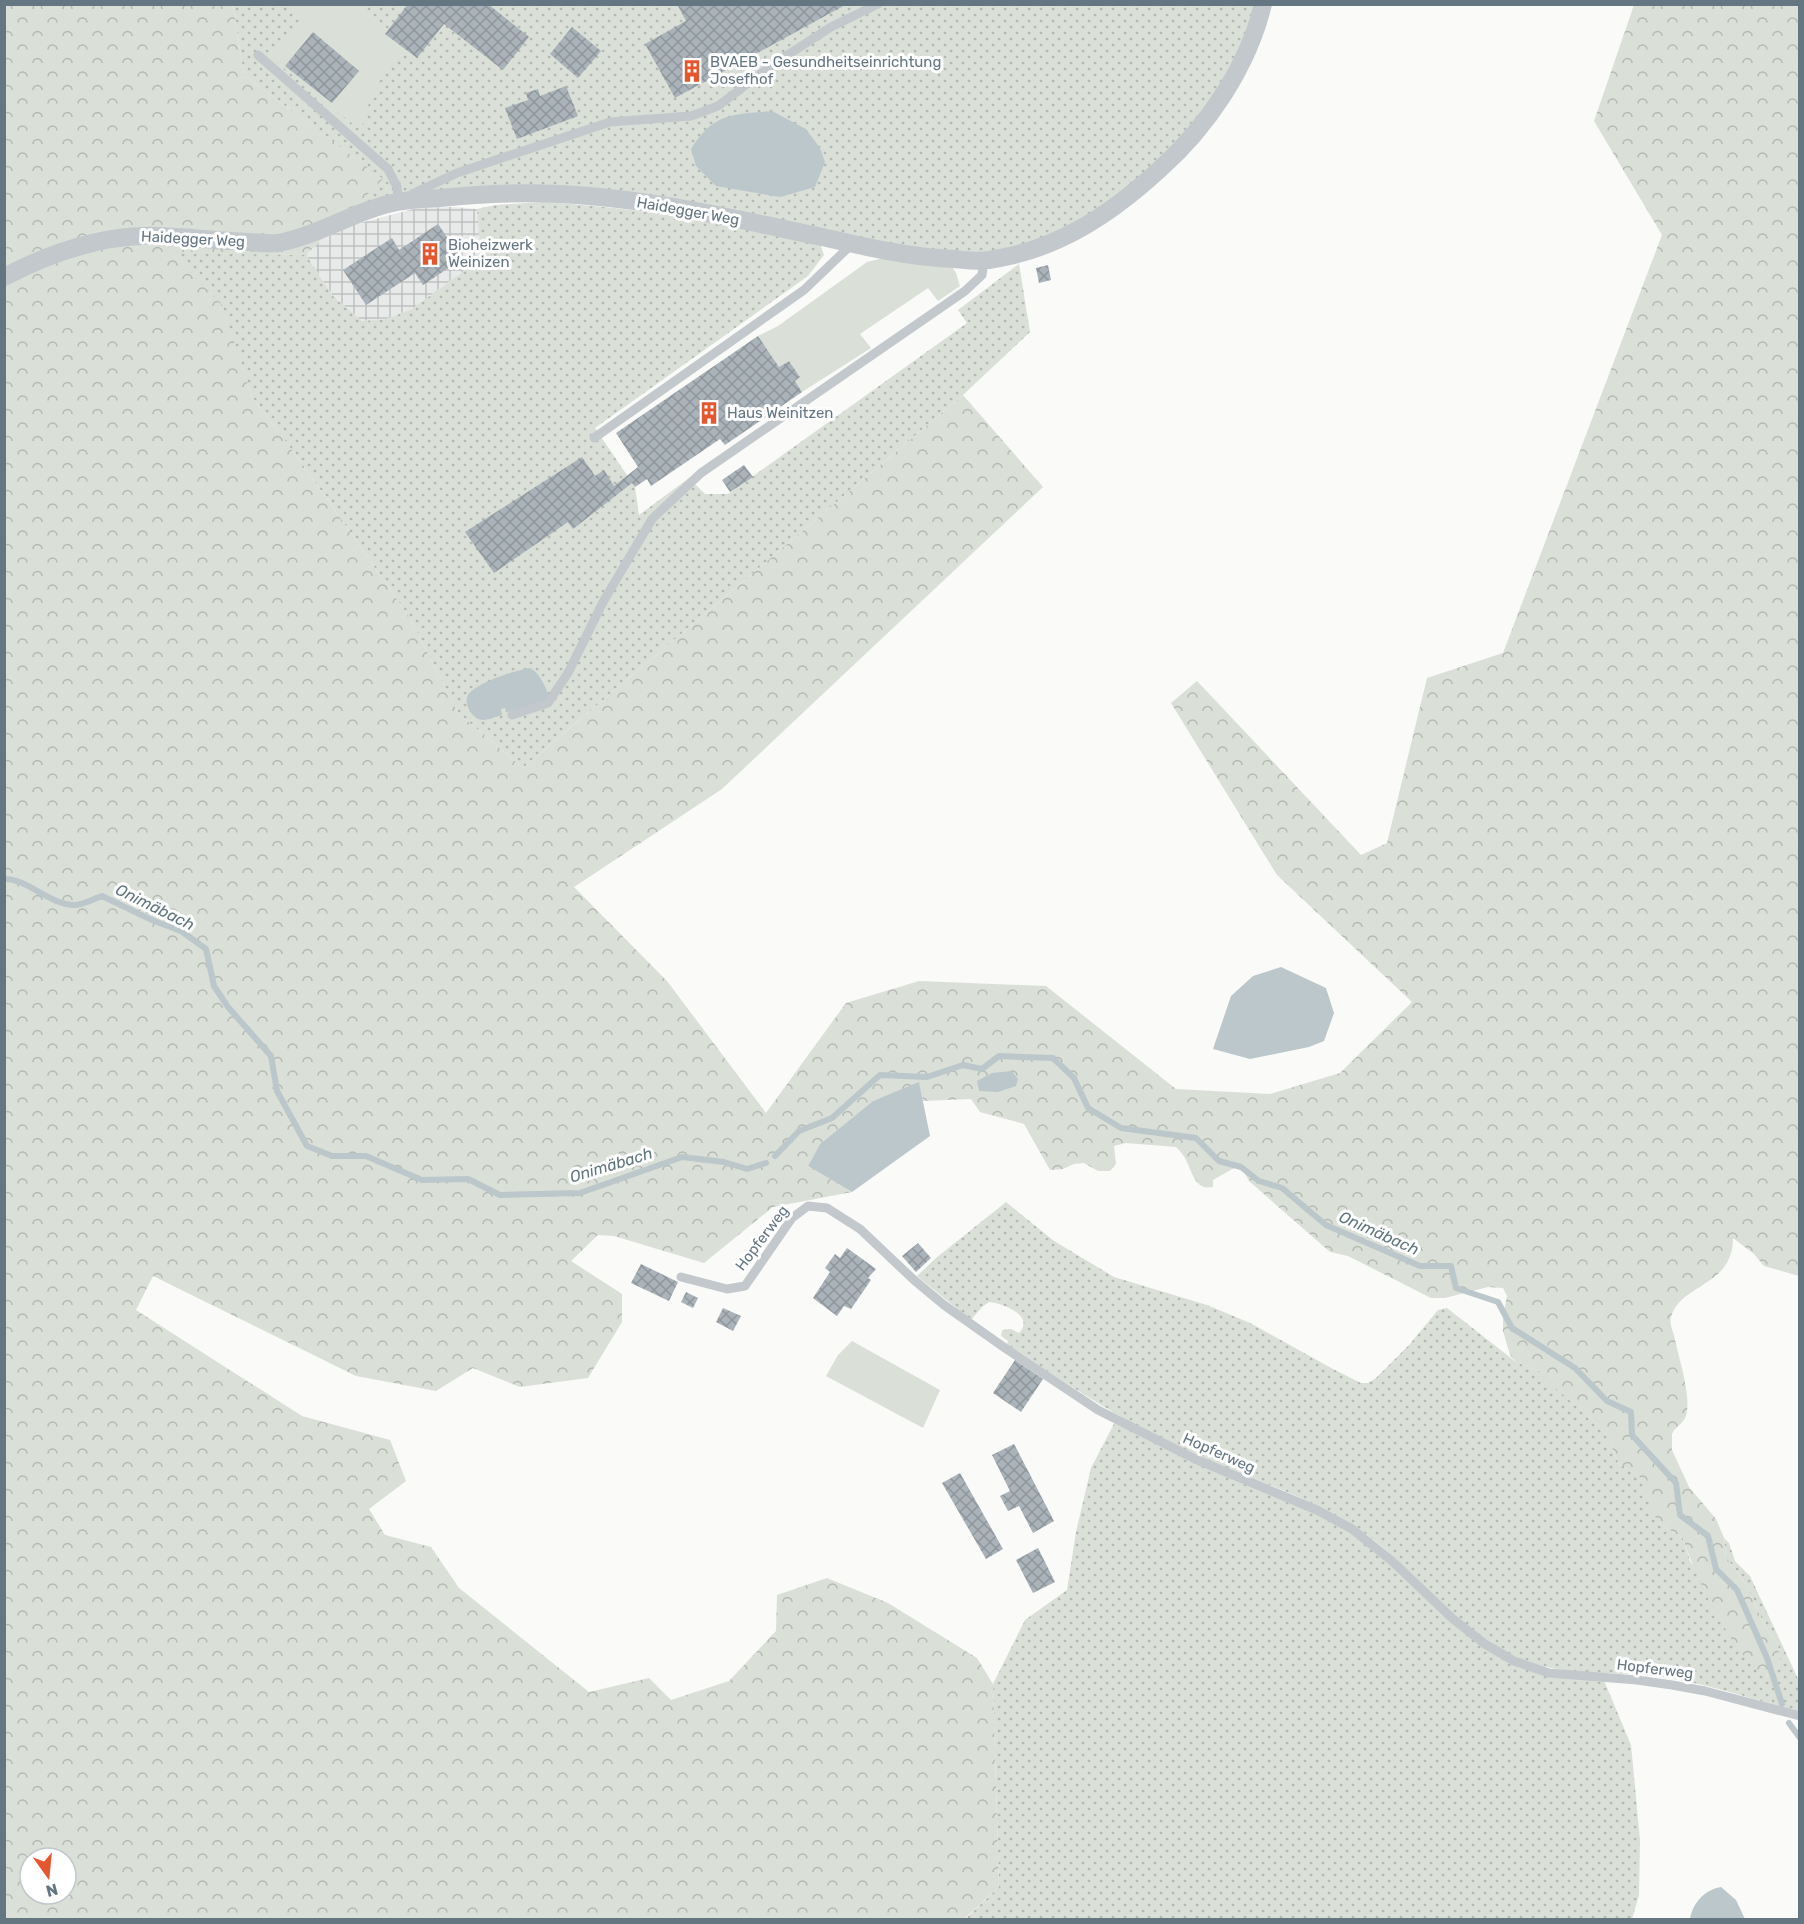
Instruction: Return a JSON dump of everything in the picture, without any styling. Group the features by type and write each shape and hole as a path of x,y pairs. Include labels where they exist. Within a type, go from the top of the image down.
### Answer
{"street":[{"name":"Haidegger Weg","path":"4,278 42,259 121,237 159,236 275,243 309,235 398,201 490,193 615,198 760,224 921,257 984,261 1016,255 1070,236 1136,192 1165,165 1208,117 1228,85 1253,34 1263,4"}],"lane":[{"path":"258,55 388,169 397,187 398,201 457,173 610,122 691,116 718,106 772,65 831,27 878,4"},
{"path":"594,438 804,290 852,244"},
{"path":"512,715 548,703 568,673 603,602 652,519 701,473 965,291 982,275 984,261"},
{"name":"Hopferweg","path":"681,1277 727,1289 745,1286 792,1218 808,1206 827,1208 861,1229 914,1280 944,1305 1070,1392 1122,1423 1177,1450 1317,1510 1352,1529 1392,1561 1453,1619 1485,1644 1514,1661 1549,1673 1672,1684 1800,1716"}],"shaded area":[{"path":"772,111 806,129 820,148 825,162 815,187 780,197 716,186 696,166 691,149 699,137 716,122 735,115"},
{"path":"417,208 477,209 481,258 412,309 386,319 362,321 333,296 306,255 330,231"},
{"path":"530,668 536,673 549,695 546,700 507,712 505,708 501,709 502,715 483,720 476,717 468,707 467,699 472,690 496,678"},
{"path":"1281,967 1326,988 1334,1013 1324,1041 1309,1047 1250,1059 1213,1049 1231,996 1253,976"},
{"path":"1012,1071 1018,1079 1016,1086 998,1092 979,1091 977,1081 992,1073"},
{"path":"919,1082 930,1136 852,1192 808,1166 820,1144 873,1101"},
{"path":"1721,1887 1736,1900 1745,1919 1690,1919 1700,1898 1709,1891"}],"green space":[{"path":"5,5 233,5 244,75 383,179 306,255 171,253 222,305 252,397 301,462 410,618 458,713 523,768 963,395 1043,487 722,789 574,887 667,981 766,1113 846,1003 919,981 1046,986 1176,1089 1270,1094 1340,1073 1412,1002 1277,875 1171,703 1197,681 1361,855 1387,843 1427,678 1503,653 1662,235 1594,121 1634,5 1799,5 1799,1276 1764,1266 1754,1254 1733,1238 1731,1254 1725,1266 1716,1276 1685,1297 1677,1306 1670,1321 1684,1376 1687,1398 1685,1419 1672,1434 1672,1450 1689,1487 1716,1519 1724,1538 1726,1557 1745,1583 1765,1626 1778,1644 1780,1665 1767,1677 1754,1667 1729,1634 1696,1573 1683,1538 1660,1524 1653,1513 1640,1477 1619,1464 1607,1436 1589,1417 1547,1381 1539,1371 1516,1362 1510,1355 1503,1331 1507,1296 1503,1288 1488,1287 1445,1298 1431,1298 1348,1256 1330,1252 1250,1182 1239,1165 1213,1180 1213,1187 1202,1186 1194,1178 1184,1157 1176,1147 1126,1143 1114,1146 1116,1164 1110,1171 1098,1171 1084,1163 1050,1170 1024,1124 980,1112 971,1099 923,1101 919,1083 873,1101 820,1144 808,1166 852,1192 773,1207 704,1263 614,1236 598,1235 571,1261 622,1294 622,1322 588,1378 520,1387 473,1368 436,1391 356,1376 153,1276 136,1310 302,1416 390,1440 406,1481 369,1509 385,1535 431,1547 459,1588 589,1692 649,1678 671,1700 729,1681 776,1631 777,1595 827,1578 888,1603 977,1658 993,1684 999,1887 964,1919 5,1920"},
{"path":"233,5 1263,5 1208,117 1103,216 984,261 615,198 398,201 337,223 382,179 244,75"},
{"path":"284,5 358,5 388,30 386,34 406,50 378,83 383,87 365,109 367,123 354,125 270,57 300,20 329,43"},
{"path":"543,202 648,212 752,229 820,243 824,255 808,276 595,428 635,487 639,515 689,478 705,494 728,494 967,323 958,310 1019,264 1030,332 963,395 523,768 458,713 410,618 301,462 252,397 221,305 170,252 306,255 333,296 362,321 386,319 412,309 481,258 477,209 495,205"},
{"path":"883,258 951,265 960,286 938,301 928,288 860,334 871,348 802,392 795,381 800,377 789,361 779,367 758,336 778,326 867,262"},
{"path":"1006,1202 1054,1241 1114,1277 1207,1305 1250,1323 1361,1383 1368,1383 1376,1378 1409,1345 1438,1310 1447,1308 1516,1362 1539,1371 1607,1436 1619,1464 1640,1477 1660,1524 1683,1538 1690,1561 1767,1677 1780,1665 1778,1644 1765,1626 1745,1583 1726,1557 1724,1538 1729,1543 1735,1561 1750,1576 1799,1681 1799,1712 1691,1682 1654,1676 1550,1668 1516,1657 1473,1630 1376,1542 1337,1516 1173,1444 1124,1418 1053,1375 1007,1344 1008,1341 1001,1336 1002,1330 1011,1329 1019,1333 1023,1327 1023,1321 1015,1311 989,1302 971,1320 917,1276"},
{"path":"852,1341 940,1390 923,1428 826,1376 838,1355"},
{"path":"1116,1420 1341,1523 1470,1632 1537,1670 1603,1678 1631,1745 1640,1840 1639,1895 1632,1919 964,1920 999,1887 993,1684 1025,1620 1067,1590 1076,1532 1091,1468"}],"building":[{"path":"408,4 488,4 529,37 503,70 444,24 417,58 385,34"},
{"name":"BVAEB - Gesundheitseinrichtung Josefhof","path":"677,4 847,4 675,98 645,44 686,21"},
{"path":"572,27 601,51 578,78 550,54"},
{"path":"313,32 359,71 332,103 285,66"},
{"path":"566,86 578,116 517,139 505,108 528,100 526,93 538,89 540,96"},
{"path":"438,224 462,259 423,285 415,273 366,305 343,270 392,238 399,250"},
{"path":"1048,265 1051,280 1039,283 1036,268"},
{"name":"Haus Weinitzen","path":"758,336 779,367 789,361 800,377 795,381 802,392 725,445 720,439 651,486 647,479 635,487 632,483 573,529 568,522 494,573 465,532 582,457 595,476 604,470 614,486 638,467 616,433"},
{"path":"744,465 753,477 730,492 722,480"},
{"path":"918,1243 931,1258 916,1272 902,1256"},
{"path":"847,1248 876,1269 868,1278 871,1280 851,1309 844,1306 837,1316 813,1298 830,1272 825,1268 835,1254 840,1258"},
{"path":"641,1264 678,1282 669,1301 631,1283"},
{"path":"686,1292 698,1298 693,1308 681,1302"},
{"path":"723,1308 741,1316 733,1331 716,1322"},
{"path":"1015,1360 1043,1379 1021,1412 993,1393"},
{"path":"1014,1444 1054,1521 1033,1533 1019,1506 1008,1511 1000,1496 1010,1491 992,1455"},
{"path":"960,1473 1003,1549 986,1559 942,1483"},
{"path":"1038,1548 1055,1582 1033,1593 1016,1560"}],"waterway":[{"name":"Onimäbach","path":"4,879 21,883 65,904 78,905 102,896 181,931 206,949 214,986 228,1007 271,1056 277,1091 307,1146 332,1156 366,1156 422,1180 468,1179 500,1195 580,1193 682,1157 724,1162 747,1169 766,1163"},
{"name":"Onimäbach","path":"775,1156 799,1131 832,1118 880,1075 927,1077 963,1065 982,1069 999,1056 1053,1058 1074,1078 1088,1108 1121,1128 1196,1138 1219,1161 1241,1167 1259,1181 1282,1188 1326,1225 1420,1266 1451,1266 1456,1288 1498,1302 1512,1328 1575,1368 1607,1401 1631,1412 1632,1435 1676,1483 1680,1515 1708,1536 1716,1569 1737,1590 1767,1658 1782,1704"},
{"name":"Onimäbach","path":"1789,1723 1800,1738"}],"place":[{"name":"BVAEB - Gesundheitseinrichtung Josefhof","path":"692,71"},
{"name":"Bioheizwerk Weinizen","path":"430,254"},
{"name":"Haus Weinitzen","path":"709,413"}]}
